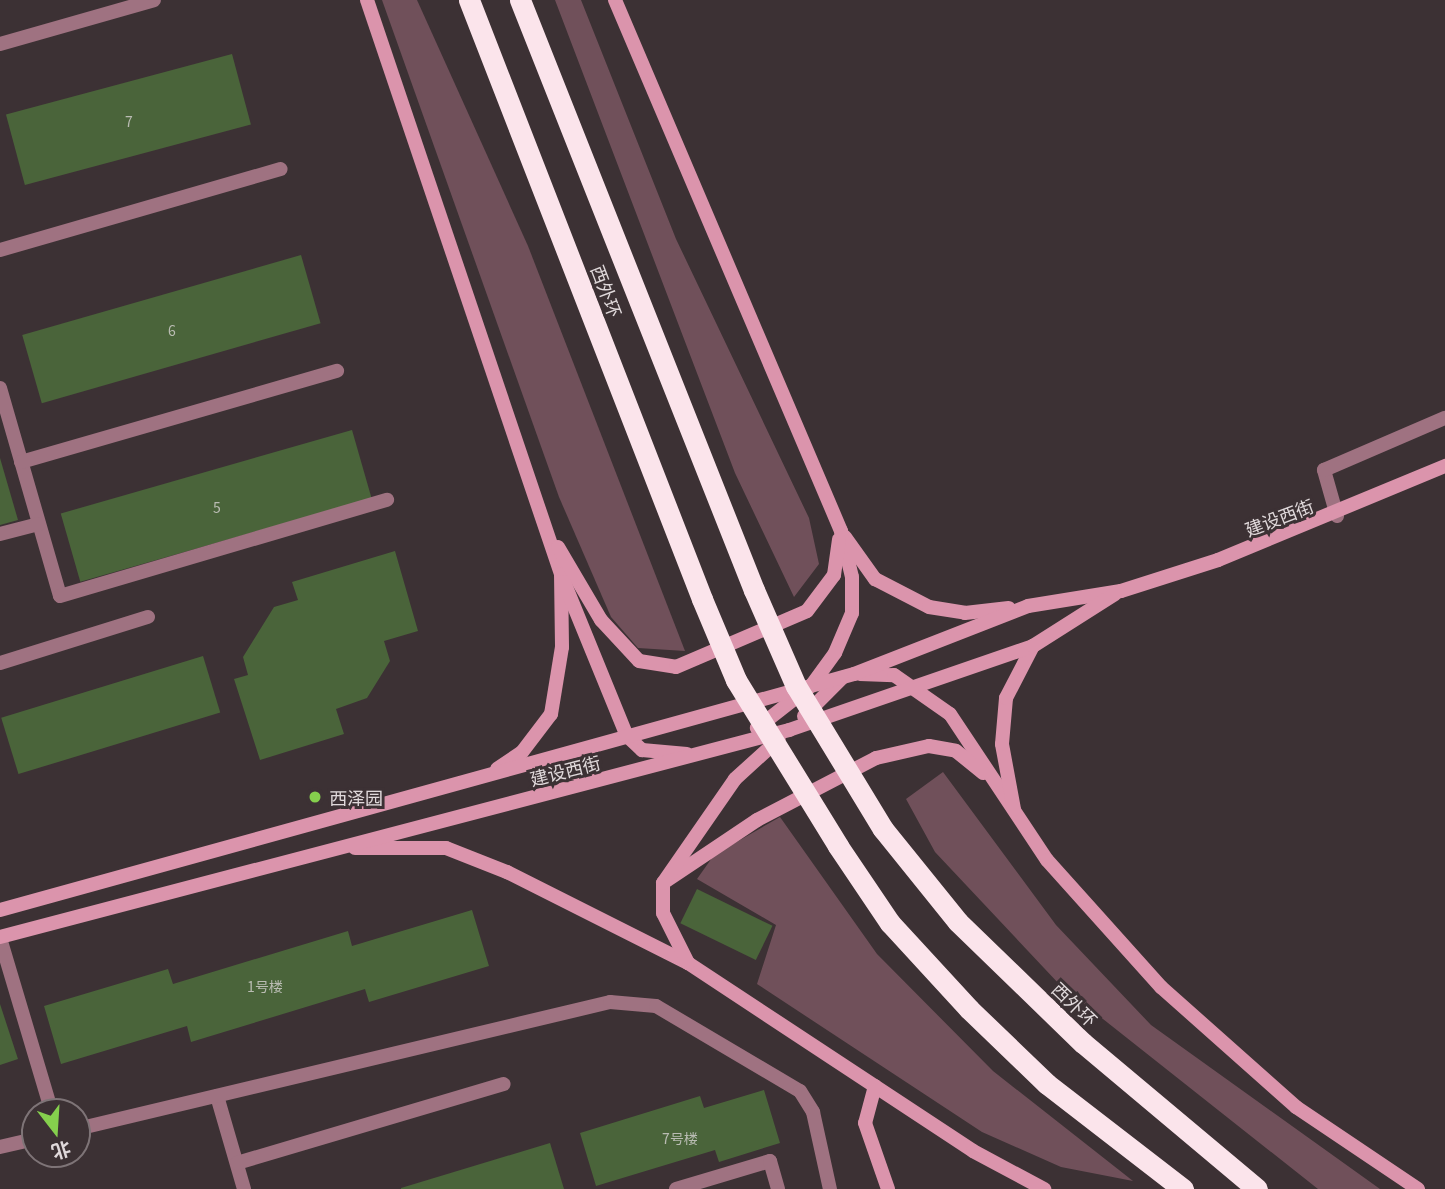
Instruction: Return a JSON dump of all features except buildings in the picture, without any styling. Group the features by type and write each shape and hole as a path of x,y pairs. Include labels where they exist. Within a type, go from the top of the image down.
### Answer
{"highway":[{"name":"西外环","path":"469,0 736,680 838,846 890,923 969,1009 1047,1084 1183,1189"},
{"name":"西外环","path":"520,0 754,590 796,686 883,829 958,922 1083,1044 1257,1189"}],"main road":[{"path":"367,0 561,574 627,736 642,750 702,755"},
{"path":"615,0 841,531 875,579 929,607 965,613 1028,606"},
{"name":"建设西街","path":"0,910 848,675 1028,606 1121,591 1337,516 1445,466"},
{"path":"543,522 601,620 639,661 658,668 701,661 807,611 834,575 841,531"},
{"path":"727,748 812,685 835,653 852,613 841,531"},
{"path":"486,777 522,752 551,714 562,647 561,574"},
{"name":"建设西街","path":"0,938 332,848 702,755 789,730 1033,646 1121,591"},
{"path":"1016,817 1002,744 1006,698 1033,646"},
{"path":"688,963 663,913 663,883 735,779 848,675 894,675 918,687 950,714 1016,817 1161,987 1296,1107 1418,1189"},
{"path":"663,883 757,820 876,758 929,746 956,751 992,781"},
{"path":"332,848 446,848 688,963 874,1086 1044,1189"},
{"path":"874,1086 865,1123 888,1189"}],"street":[{"path":"0,44 155,0"},
{"path":"0,250 281,169"},
{"path":"21,462 337,371"},
{"path":"0,388 60,596 387,500"},
{"path":"1337,516 1324,470 1445,418"},
{"path":"0,534 39,524"},
{"path":"1,659 148,617"},
{"path":"0,938 48,1098"},
{"path":"91,1126 610,1002 656,1006 800,1091 813,1112 830,1189"},
{"path":"237,1163 505,1084"},
{"path":"217,1096 244,1189"},
{"path":"0,1147 21,1142"},
{"path":"677,1189 770,1161 778,1189"}],"shaded area":[{"path":"382,0 417,0 528,246 685,651 638,648 611,617 559,497"},
{"path":"555,0 581,0 676,239 809,518 819,564 794,597 735,473"},
{"path":"943,772 1056,925 1151,1025 1380,1189 1318,1189 1060,985 935,852 906,799"},
{"path":"780,817 877,954 993,1071 1133,1181 1061,1167 982,1132 757,984 776,925 697,879 714,855"}],"place":[{"name":"西泽园","path":"315,797"}]}
